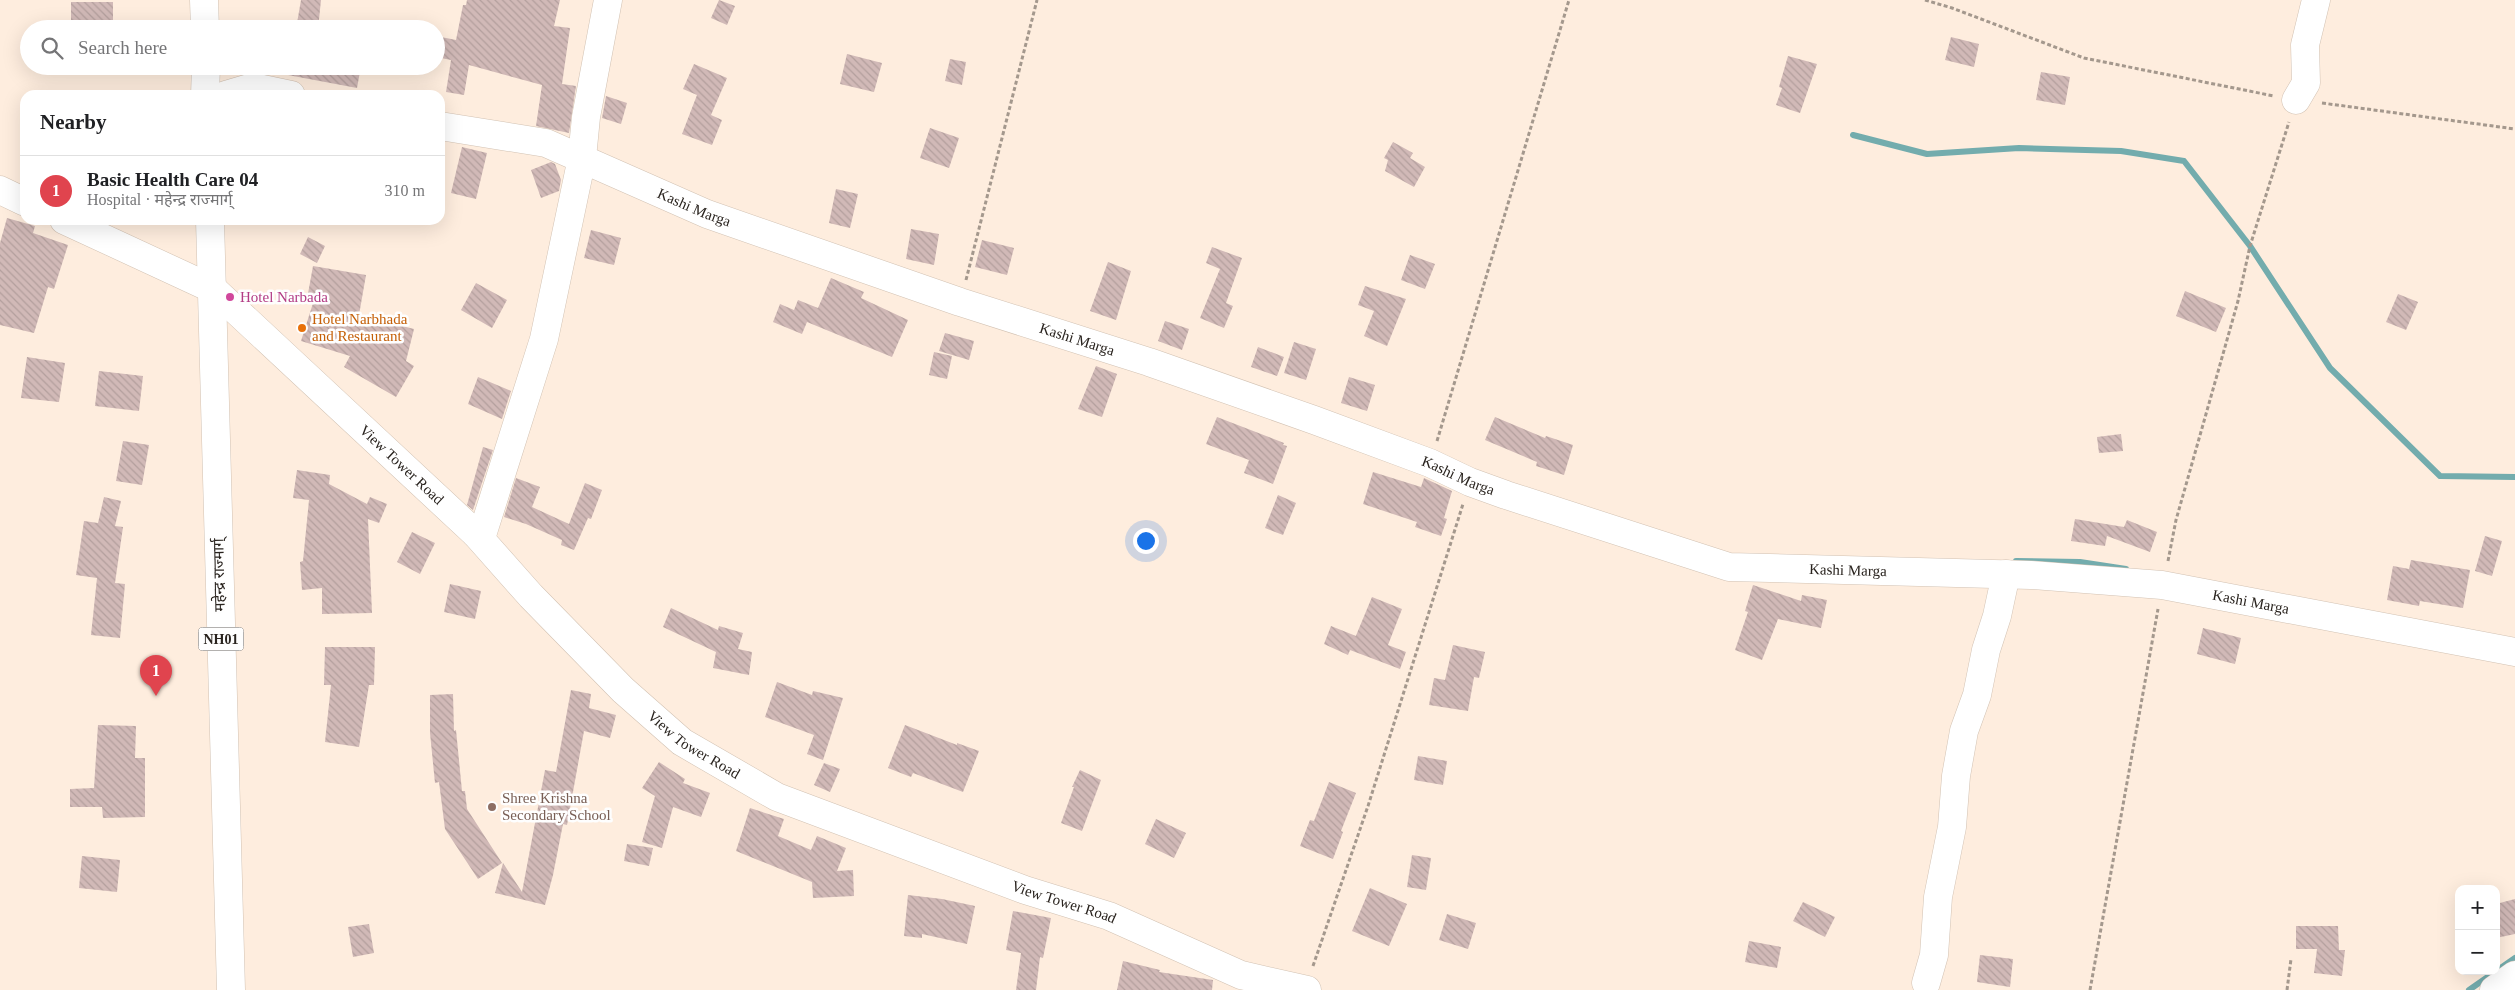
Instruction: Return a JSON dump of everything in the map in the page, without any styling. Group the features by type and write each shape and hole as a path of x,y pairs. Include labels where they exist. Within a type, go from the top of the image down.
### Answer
{"main road":[{"path":"204,0 205,20"},
{"path":"476,534 483,532 544,339 582,158 586,117 608,0"},
{"path":"2296,100 2306,83 2305,45 2316,0"},
{"path":"205,90 206,75"},
{"path":"243,90 253,87 267,90"},
{"name":"Kashi Marga","path":"445,127 546,143 707,214 960,302 1150,362 1430,463 1470,482 1729,566 2006,574 2162,585 2515,652"},
{"path":"0,190 20,200"},
{"name":"View Tower Road","path":"75,225 213,289 476,534 531,596 638,703 682,742 777,797 1025,890 1109,916 1241,975 1306,990"},
{"name":"महेन्द्र राज्मार्ग्","path":"210,225 224,790 231,990"},
{"path":"1926,982 1934,955 1938,897 1952,827 1956,776 1964,731 1977,695 1986,650 1997,616 2006,574"},
{"path":"2494,990 2515,975"}],"path":[{"path":"960,302 1037,0"},
{"path":"1430,463 1569,0"},
{"path":"1925,0 1952,8 2084,58 2296,100 2515,129"},
{"path":"2090,990 2162,585 2176,520 2238,301 2250,246 2296,100"},
{"path":"1306,990 1368,806 1470,482"},
{"path":"2287,990 2291,959"}],"building":[{"path":"301,0 321,0 319,20 298,20"},
{"path":"467,0 560,0 554,26 570,28 562,84 576,86 569,133 536,126 542,85 469,65 464,95 446,92 451,60 445,59 445,38 456,40 463,5 466,5"},
{"path":"719,0 735,6 727,25 711,18"},
{"path":"71,2 113,2 113,20 71,20"},
{"path":"1951,37 1979,44 1974,67 1945,60"},
{"path":"847,54 882,63 874,92 840,84"},
{"path":"1788,56 1817,64 1800,113 1776,105 1782,88 1779,87"},
{"path":"950,59 966,62 962,85 945,81"},
{"path":"694,64 727,78 711,115 722,120 712,145 682,134 697,95 683,89"},
{"path":"2041,72 2070,77 2065,105 2036,100"},
{"path":"288,75 359,75 357,88"},
{"path":"606,96 627,103 621,124 602,118"},
{"path":"930,128 959,138 949,168 920,158"},
{"path":"1393,142 1413,153 1410,158 1425,167 1414,187 1385,171 1388,160 1384,158"},
{"path":"462,147 487,153 476,199 451,193"},
{"path":"551,162 555,164 561,180 559,191 541,198 531,170"},
{"path":"836,189 858,194 850,228 829,223"},
{"path":"7,218 20,222 20,225 35,226 33,233 68,245 54,289 48,287 34,333 0,325 0,243"},
{"path":"911,229 939,234 934,265 906,259"},
{"path":"591,230 621,238 614,265 584,258"},
{"path":"308,237 325,246 317,263 300,254"},
{"path":"982,240 1014,248 1007,275 975,267"},
{"path":"1212,247 1242,258 1226,303 1233,306 1224,328 1200,318 1220,269 1206,263"},
{"path":"1410,255 1435,264 1425,289 1401,280"},
{"path":"1108,262 1131,271 1116,320 1090,311"},
{"path":"313,266 366,275 359,315 414,329 406,361 414,366 396,397 344,367 350,356 301,341 314,300 307,299"},
{"path":"831,278 864,292 861,298 908,320 892,357 807,322 802,334 773,322 780,304 794,310 798,300 818,308"},
{"path":"476,283 507,300 492,328 461,310"},
{"path":"1365,286 1406,299 1387,346 1364,336 1374,311 1358,305"},
{"path":"2185,291 2226,308 2216,332 2176,316"},
{"path":"2398,294 2418,302 2406,330 2386,322"},
{"path":"1165,321 1189,329 1182,350 1158,341"},
{"path":"945,333 974,341 969,360 939,351"},
{"path":"1294,342 1316,349 1306,380 1284,373"},
{"path":"1258,347 1284,357 1277,376 1251,367"},
{"path":"934,352 952,356 947,379 929,375"},
{"path":"27,357 65,363 59,402 21,398"},
{"path":"1096,366 1117,374 1102,417 1078,409"},
{"path":"99,371 143,376 139,411 95,406"},
{"path":"478,377 511,391 502,419 468,404"},
{"path":"1349,377 1375,385 1367,411 1341,403"},
{"path":"1217,417 1284,443 1283,445 1287,446 1273,484 1244,473 1249,460 1206,444"},
{"path":"1495,417 1545,438 1546,436 1573,445 1564,475 1536,466 1537,462 1485,440"},
{"path":"2121,434 2123,451 2099,453 2097,437"},
{"path":"123,441 149,445 142,485 116,481"},
{"path":"483,447 493,450 473,510 467,505"},
{"path":"297,470 330,475 329,484 367,504 370,497 387,504 379,523 368,519 372,613 322,614 322,588 302,590 300,562 303,561 309,500 293,498"},
{"path":"1373,472 1421,487 1424,478 1452,491 1444,518 1447,519 1441,536 1415,527 1417,522 1363,504"},
{"path":"516,478 540,487 532,507 569,524 585,483 602,490 591,519 588,518 574,550 561,545 562,540 526,524 504,517"},
{"path":"1278,495 1296,503 1283,535 1265,528"},
{"path":"104,497 121,501 115,526 123,527 115,583 125,584 120,638 91,635 97,578 76,575 84,521 98,523"},
{"path":"2075,519 2124,527 2127,520 2157,532 2150,552 2107,536 2105,546 2071,541"},
{"path":"412,532 435,543 420,574 397,562"},
{"path":"2485,536 2502,541 2492,576 2475,571"},
{"path":"2411,560 2470,570 2463,608 2420,601 2419,606 2387,600 2393,566 2409,569"},
{"path":"450,584 481,591 475,619 444,612"},
{"path":"1753,585 1801,601 1802,595 1827,600 1821,628 1778,619 1762,660 1735,650 1748,612 1745,611"},
{"path":"1372,597 1402,609 1388,645 1406,652 1400,669 1350,650"},
{"path":"671,608 718,630 719,626 743,633 738,649 752,652 749,675 713,668 716,652 663,627"},
{"path":"1331,626 1356,636 1348,655 1324,644"},
{"path":"2203,628 2241,638 2235,664 2197,654"},
{"path":"1453,645 1485,652 1479,678 1474,677 1468,711 1429,705 1434,678 1445,680"},
{"path":"325,647 375,647 374,685 369,685 359,747 325,742 331,685 324,685"},
{"path":"777,682 812,695 813,691 843,698 823,760 807,754 814,735 765,717"},
{"path":"571,690 591,694 589,708 616,715 610,738 584,731 567,825 563,824 545,905 495,893 503,863 522,892 545,770 556,772"},
{"path":"453,694 454,731 456,730 462,791 465,791 467,809 502,863 478,879 445,829 439,782 435,783 430,733 430,695"},
{"path":"98,725 136,726 135,758 145,758 145,817 103,818 102,807 70,807 70,789 94,788"},
{"path":"905,725 957,745 957,743 979,751 963,792 913,773 911,777 888,768"},
{"path":"1418,756 1447,761 1443,785 1414,780"},
{"path":"659,762 685,779 683,783 710,793 701,817 673,807 662,848 642,842 655,796 642,788"},
{"path":"824,763 840,769 830,792 814,785"},
{"path":"1080,770 1101,780 1082,831 1061,823 1074,787 1072,787"},
{"path":"1329,782 1356,793 1341,831 1343,832 1333,859 1300,846 1310,820 1314,821"},
{"path":"750,808 784,819 778,836 811,850 817,836 846,848 837,871 853,870 854,896 813,898 812,882 736,851"},
{"path":"1156,819 1186,833 1174,858 1145,844"},
{"path":"627,844 653,848 649,866 624,861"},
{"path":"1412,855 1431,858 1426,890 1407,887"},
{"path":"82,856 120,860 117,892 79,888"},
{"path":"1370,888 1407,904 1389,946 1352,931"},
{"path":"908,895 942,899 975,906 967,944 922,934 922,938 904,936"},
{"path":"2515,899 2515,934 2500,937 2500,903"},
{"path":"1803,902 1835,917 1825,937 1793,921"},
{"path":"1013,911 1051,918 1043,958 1040,957 1036,990 1016,990 1021,953 1006,950"},
{"path":"1447,914 1476,923 1468,949 1439,940"},
{"path":"369,924 374,953 353,957 348,927"},
{"path":"2296,926 2338,926 2339,950 2345,950 2342,976 2314,973 2317,949 2296,949"},
{"path":"1749,941 1781,947 1777,968 1745,962"},
{"path":"1980,955 2013,959 2010,987 1977,982"},
{"path":"1123,961 1160,970 1159,972 1213,980 1212,990 1117,990"}],"waterway":[{"path":"1853,135 1927,154 2019,148 2121,151 2184,161 2250,246 2330,368 2440,476 2515,477"},
{"path":"2016,561 2080,562 2126,569"},
{"path":"2469,990 2515,958"}],"place":[{"name":"Hotel Narbada","path":"230,297"},
{"name":"Hotel Narbhada and Restaurant","path":"302,328"},
{"name":"Basic Health Care 04","path":"156,696"},
{"name":"Shree Krishna Secondary School","path":"492,807"}]}
